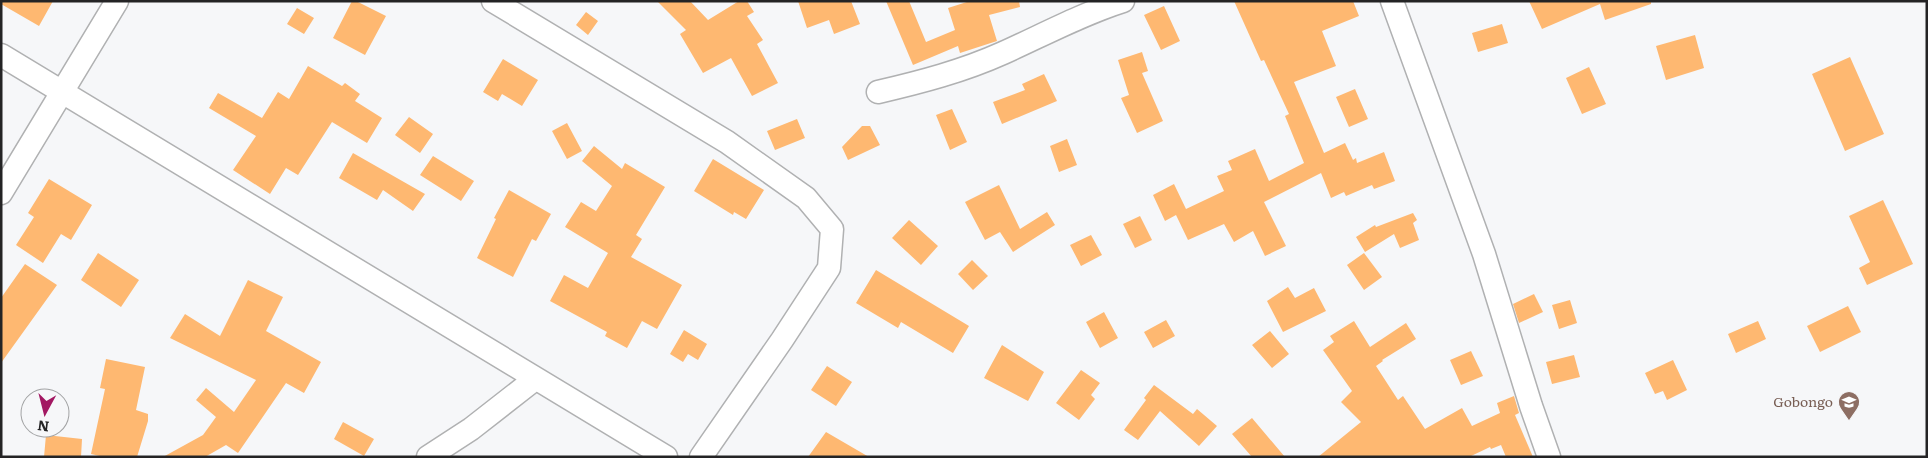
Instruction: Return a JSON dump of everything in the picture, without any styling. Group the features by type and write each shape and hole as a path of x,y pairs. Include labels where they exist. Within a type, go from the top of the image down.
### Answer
{"street":[{"path":"1,193 117,1"},
{"path":"878,92 941,77 1002,54 1096,10 1123,1"},
{"path":"1392,1 1484,254 1531,406 1549,457"},
{"path":"501,3 727,142 806,198 832,229 830,268 700,457"},
{"path":"1,55 666,457"},
{"path":"428,457 471,429 535,379"}],"building":[{"path":"1,1 53,1 39,26 1,4"},
{"path":"352,1 356,1 386,16 365,55 333,38"},
{"path":"657,1 690,1 708,20 739,1 747,1 754,12 747,16 763,40 757,44 778,83 752,96 731,58 703,73 680,34 686,30"},
{"path":"798,1 851,1 860,24 834,34 829,20 807,28"},
{"path":"886,1 909,1 926,42 955,30 948,8 970,1 1019,1 1020,7 989,15 997,41 960,53 958,46 913,65"},
{"path":"1234,1 1353,1 1359,16 1322,31 1336,66 1294,82 1324,153 1345,143 1353,160 1356,158 1357,163 1384,152 1395,181 1374,189 1372,185 1346,196 1344,192 1331,198 1321,173 1264,202 1286,246 1265,256 1253,231 1234,242 1224,224 1188,240 1176,215 1165,221 1153,195 1174,184 1186,209 1224,191 1217,176 1232,170 1228,161 1255,149 1269,181 1304,163 1285,116 1289,114 1264,60 1261,61"},
{"path":"1529,1 1651,1 1651,4 1605,20 1600,4 1542,29"},
{"path":"1164,6 1180,41 1161,50 1144,15"},
{"path":"297,8 314,18 304,34 287,24"},
{"path":"586,12 598,21 588,35 576,25"},
{"path":"1502,24 1508,43 1478,52 1472,33"},
{"path":"1695,35 1704,68 1666,80 1656,46"},
{"path":"1142,52 1148,71 1142,73 1163,121 1137,133 1121,98 1129,95 1118,60"},
{"path":"1850,57 1884,134 1845,151 1812,74"},
{"path":"503,59 538,80 522,106 502,94 498,101 483,92"},
{"path":"308,66 342,86 345,83 360,94 355,101 382,118 367,143 332,122 298,175 286,168 270,194 233,170 256,136 209,108 218,93 262,118 278,92 289,99"},
{"path":"1589,67 1606,104 1582,114 1566,78"},
{"path":"1044,74 1057,101 1002,124 993,102 1025,90 1022,84"},
{"path":"1355,89 1368,119 1349,127 1336,97"},
{"path":"952,109 967,142 950,150 936,115"},
{"path":"409,117 433,134 420,153 395,135"},
{"path":"797,119 805,138 775,150 767,131"},
{"path":"567,123 582,151 567,159 552,131"},
{"path":"862,126 870,126 880,145 848,160 842,147"},
{"path":"1067,139 1077,165 1059,172 1050,146"},
{"path":"594,146 622,169 625,163 665,187 636,235 642,239 631,257 682,285 657,329 642,321 627,348 605,336 607,332 550,301 564,275 588,288 608,253 565,227 581,202 596,211 612,186 582,161"},
{"path":"353,153 425,194 413,211 383,190 377,200 339,178"},
{"path":"433,156 474,181 461,201 420,175"},
{"path":"713,159 764,190 746,219 734,212 733,215 694,191"},
{"path":"49,179 92,205 71,240 61,234 43,263 16,245 34,217 28,213"},
{"path":"999,185 1020,229 1047,212 1055,225 1013,252 1000,232 985,240 965,202"},
{"path":"509,190 551,214 536,241 532,239 513,277 477,258 496,219 494,218"},
{"path":"1883,200 1913,264 1867,285 1859,268 1870,262 1849,216"},
{"path":"1413,213 1417,220 1413,223 1419,240 1400,248 1394,234 1365,252 1356,237 1375,225 1376,227"},
{"path":"1140,216 1152,240 1135,248 1123,224"},
{"path":"909,220 938,246 921,265 892,238"},
{"path":"1091,235 1102,255 1081,266 1070,245"},
{"path":"98,253 139,280 121,307 81,280"},
{"path":"1364,253 1382,277 1364,290 1347,265"},
{"path":"972,260 988,276 973,290 958,274"},
{"path":"25,264 57,285 1,363 1,298"},
{"path":"876,270 969,326 953,353 901,322 898,328 856,303"},
{"path":"248,280 283,297 266,331 321,362 304,393 286,383 238,453 226,445 205,457 163,457 203,435 216,417 196,400 206,388 234,412 256,380 170,338 185,314 220,336"},
{"path":"1288,287 1295,298 1314,288 1326,311 1283,332 1267,301"},
{"path":"1534,294 1543,312 1519,323 1513,304"},
{"path":"1570,300 1577,323 1559,329 1552,305"},
{"path":"1848,306 1861,332 1820,352 1807,326"},
{"path":"1104,312 1118,338 1100,348 1086,322"},
{"path":"1166,320 1175,336 1153,348 1144,332"},
{"path":"1354,321 1370,347 1406,323 1416,339 1382,360 1376,366 1398,400 1403,396 1425,429 1462,408 1472,426 1500,413 1497,403 1514,396 1519,413 1515,415 1533,457 1506,457 1501,445 1491,449 1490,447 1469,457 1318,457 1361,422 1341,402 1352,391 1323,350 1334,342 1330,336"},
{"path":"1758,321 1766,339 1736,353 1728,334"},
{"path":"684,330 707,344 698,360 688,354 683,362 670,354"},
{"path":"1270,331 1289,354 1272,368 1252,345"},
{"path":"1002,345 1044,372 1028,401 984,378"},
{"path":"1471,351 1483,376 1461,385 1450,360"},
{"path":"1574,355 1580,377 1552,384 1546,362"},
{"path":"106,359 145,367 136,410 148,414 148,421 137,457 104,457 91,454 105,389 100,388"},
{"path":"1673,360 1687,390 1667,400 1663,391 1655,394 1645,373"},
{"path":"827,366 852,382 836,406 811,390"},
{"path":"1081,370 1100,383 1091,395 1095,399 1079,420 1056,403"},
{"path":"1154,385 1193,414 1197,409 1217,426 1199,446 1160,411 1138,440 1124,430 1146,400 1144,398"},
{"path":"1252,418 1285,457 1252,457 1232,434"},
{"path":"343,422 374,439 364,456 334,439"},
{"path":"826,432 869,457 808,457"},
{"path":"46,438 82,439 81,457 44,457"}],"place":[{"name":"Gobongo","path":"1849,421"}]}
